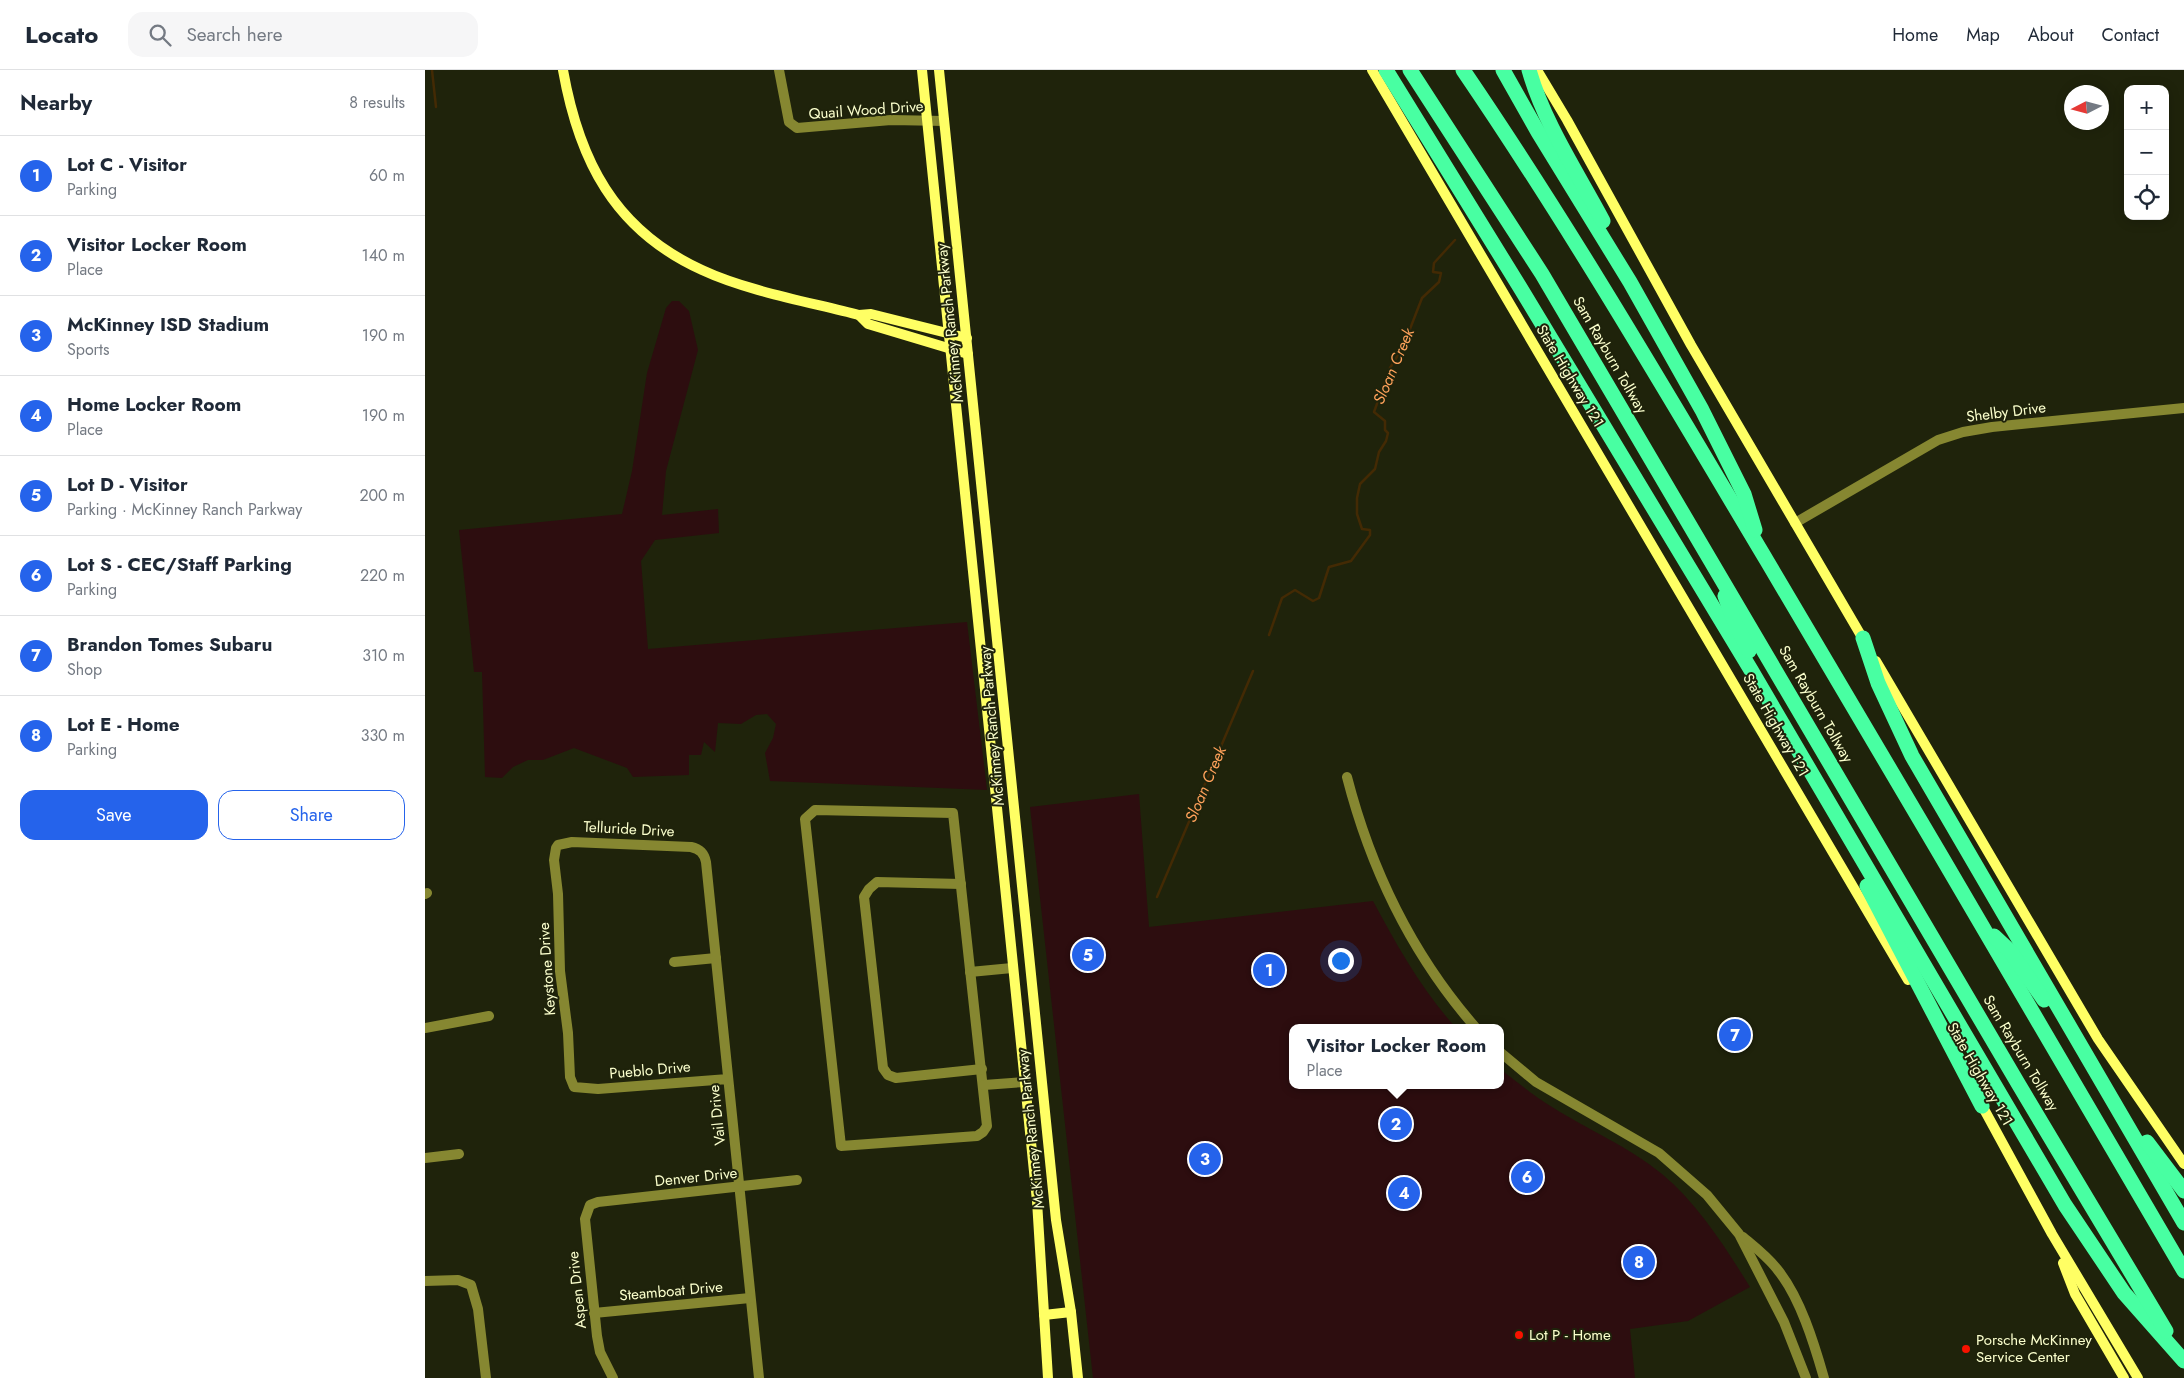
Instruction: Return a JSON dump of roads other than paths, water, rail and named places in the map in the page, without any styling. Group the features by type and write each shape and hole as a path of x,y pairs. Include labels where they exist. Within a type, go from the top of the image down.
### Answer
{"highway":[{"path":"1386,70 1527,298 1741,653 1943,998 2090,1242 2124,1293 2184,1361"},
{"name":"Sam Rayburn Tollway","path":"1410,70 1543,274 2004,1060 2184,1361"},
{"name":"Sam Rayburn Tollway","path":"1463,70 1518,150 1588,260 2184,1271"},
{"path":"1503,70 1538,132 1630,282 1702,410 1740,486 1762,553"},
{"path":"1529,70 1539,99 1606,226 1630,282"},
{"path":"1713,562 1737,626 1886,924 1983,1106"},
{"path":"1863,638 1878,683 1912,756 2184,1223"},
{"path":"1978,921 2010,951 2048,1007 2184,1191"}],"main road":[{"path":"563,70 572,116 591,166 607,192 623,212 655,241 679,258 716,276 859,315 871,314 967,338"},
{"name":"McKinney Ranch Parkway","path":"922,70 1037,1208 1048,1378"},
{"name":"McKinney Ranch Parkway","path":"939,70 1041,1081 1056,1220 1071,1312 1078,1378"},
{"name":"State Highway 121","path":"1370,70 1606,465 1983,1106 2052,1234 2138,1378"},
{"path":"1537,70 1567,120 1691,345 2098,1039 2184,1164"},
{"path":"859,315 868,324 969,354"},
{"path":"1024,1082 1041,1081"},
{"path":"2052,1234 2075,1294 2124,1378"},
{"path":"1043,1315 1071,1312"}],"street":[{"name":"Quail Wood Drive","path":"779,70 791,125 801,129 891,120 944,120"},
{"name":"Shelby Drive","path":"1795,523 1927,446 1963,432 1993,426 2184,408"},
{"path":"1347,777 1370,852 1394,906 1433,974 1472,1024"},
{"path":"815,810 953,813 970,972 987,1126 983,1132 977,1136 841,1146 805,819 815,810"},
{"name":"Telluride Drive","path":"556,848 564,843 590,842 691,847 701,851"},
{"name":"Keystone Drive","path":"556,848 554,860 560,970 570,1077 574,1087"},
{"name":"Vail Drive","path":"701,851 706,862 759,1378"},
{"path":"961,884 877,882 864,897 883,1068 888,1075 896,1078 982,1070"},
{"path":"674,962 716,958"},
{"path":"970,972 1013,968"},
{"path":"425,1028 489,1016"},
{"path":"1504,1055 1542,1086 1659,1153 1695,1184 1730,1221 1739,1234 1784,1322 1805,1378"},
{"name":"Pueblo Drive","path":"574,1087 598,1089 728,1079"},
{"path":"983,1085 1024,1082"},
{"path":"425,1158 459,1154"},
{"name":"Denver Drive","path":"598,1202 797,1180"},
{"name":"Aspen Drive","path":"598,1202 591,1206 585,1219 594,1313 600,1352 613,1378"},
{"path":"1739,1234 1769,1259 1782,1276 1806,1324 1824,1378"},
{"path":"425,1281 458,1280 471,1285 478,1309 486,1378"},
{"name":"Steamboat Drive","path":"594,1313 750,1298"}],"waterway":[{"path":"432,70 436,107"},
{"name":"Sloan Creek","path":"1269,635 1282,598 1295,590 1313,601 1319,598 1329,567 1351,561 1370,535 1370,530 1362,529 1357,514 1357,498 1360,484 1375,469 1379,452 1386,441 1388,433 1385,430 1385,421 1374,412 1390,368 1403,347 1422,298 1439,282 1441,273 1433,272 1434,263 1455,240"},
{"name":"Sloan Creek","path":"1157,897 1253,671"}],"place":[{"name":"Lot D - Visitor","path":"1088,955"},
{"name":"Lot C - Visitor","path":"1269,970"},
{"name":"Brandon Tomes Subaru","path":"1735,1035"},
{"name":"Visitor Locker Room","path":"1396,1124"},
{"name":"McKinney ISD Stadium","path":"1205,1159"},
{"name":"Lot S - CEC/Staff Parking","path":"1527,1177"},
{"name":"Home Locker Room","path":"1404,1193"},
{"name":"Lot E - Home","path":"1639,1262"},
{"name":"Lot P - Home","path":"1519,1335"},
{"name":"Porsche McKinney Service Center","path":"1966,1349"}]}
